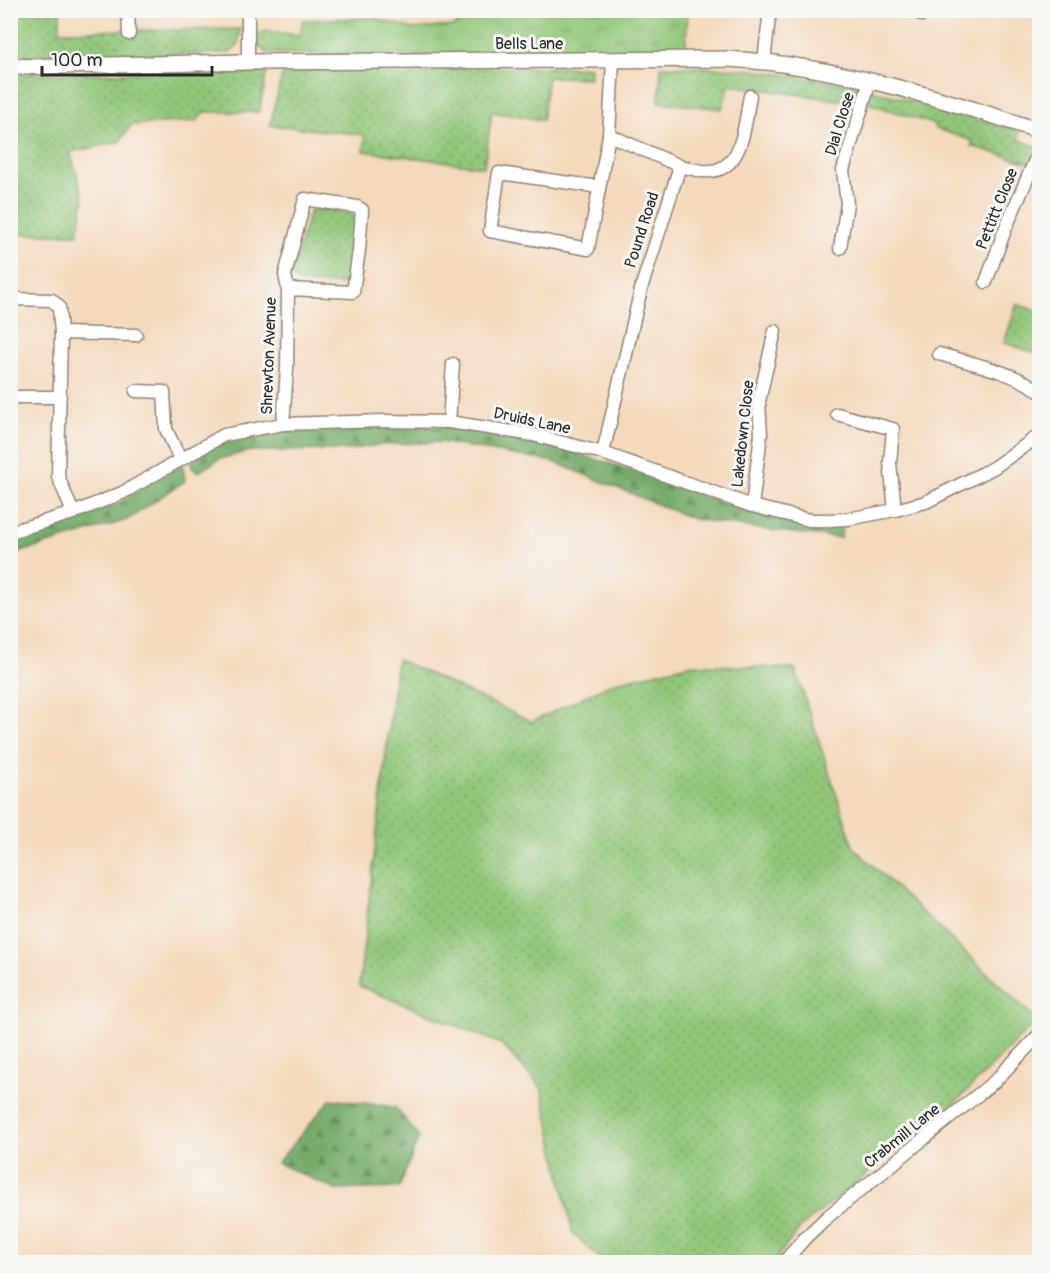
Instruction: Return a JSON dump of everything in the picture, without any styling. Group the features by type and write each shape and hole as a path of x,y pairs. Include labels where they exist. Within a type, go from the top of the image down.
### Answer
{"street":[{"path":"128,10 129,33"},
{"path":"248,10 248,62"},
{"path":"764,61 770,10"},
{"path":"922,15 936,10"},
{"name":"Bells Lane","path":"10,67 248,62 727,59 764,61 870,81 977,110 1040,131"},
{"path":"599,187 499,173 490,231 588,249 609,135 613,61"},
{"name":"Dial Close","path":"840,248 847,204 843,170 870,81"},
{"path":"609,135 680,166 706,171 727,166 739,150 750,96"},
{"name":"Pettitt Close","path":"986,282 1006,227 1040,149"},
{"name":"Pound Road","path":"603,453 641,289 680,166"},
{"name":"Shrewton Avenue","path":"283,424 287,369 288,289 285,275 305,199 357,207 362,210 353,292 288,289"},
{"path":"10,299 52,300 59,307 61,333 58,476 74,513"},
{"name":"Lakedown Close","path":"752,506 761,435 759,400 776,330"},
{"path":"61,333 136,335"},
{"path":"939,354 1002,373 1040,392"},
{"path":"449,422 453,364"},
{"path":"136,391 164,392 166,429 180,459"},
{"path":"10,397 59,397"},
{"path":"837,414 893,429 890,463 895,510"},
{"name":"Druids Lane","path":"10,532 74,513 122,493 224,435 283,424 449,422 533,435 603,453 752,506 809,520 848,519 926,502 993,468 1040,435"},
{"name":"Crabmill Lane","path":"784,1263 826,1218 995,1081 1040,1034"}],"green space":[{"path":"11,10 60,11 60,31 241,29 238,46 229,53 11,60"},
{"path":"473,11 688,11 685,54 473,57 267,53 258,45 256,37 256,34 267,31 300,35 303,20 375,18 413,29 455,26"},
{"path":"661,66 744,69 850,84 1020,131 1018,139 1039,148 1039,166 971,146 973,141 934,128 936,125 874,105 729,85 722,109 659,102"},
{"path":"590,67 590,78 548,77 542,120 492,112 484,167 364,151 365,135 270,125 282,75 286,71"},
{"path":"267,72 259,112 204,112 197,121 131,125 119,142 70,152 84,199 78,234 11,234 10,74"},
{"path":"326,209 351,214 357,221 349,280 342,284 298,283 291,274 310,210"},
{"path":"1017,304 1039,312 1039,354 1004,343"},
{"path":"344,427 453,427 537,441 637,472 758,515 842,525 841,538 693,519 554,462 440,442 378,445 350,450 250,451 219,459 199,472 193,469 190,463 213,446 261,432"},
{"path":"183,464 185,481 127,520 11,555 11,537 112,507"},
{"path":"397,659 532,722 612,683 692,664 795,669 854,848 1037,1020 960,1098 800,1228 773,1262 605,1262 573,1234 541,1087 501,1044 359,986"},
{"path":"331,1099 395,1107 419,1137 399,1188 336,1190 277,1163"}]}
